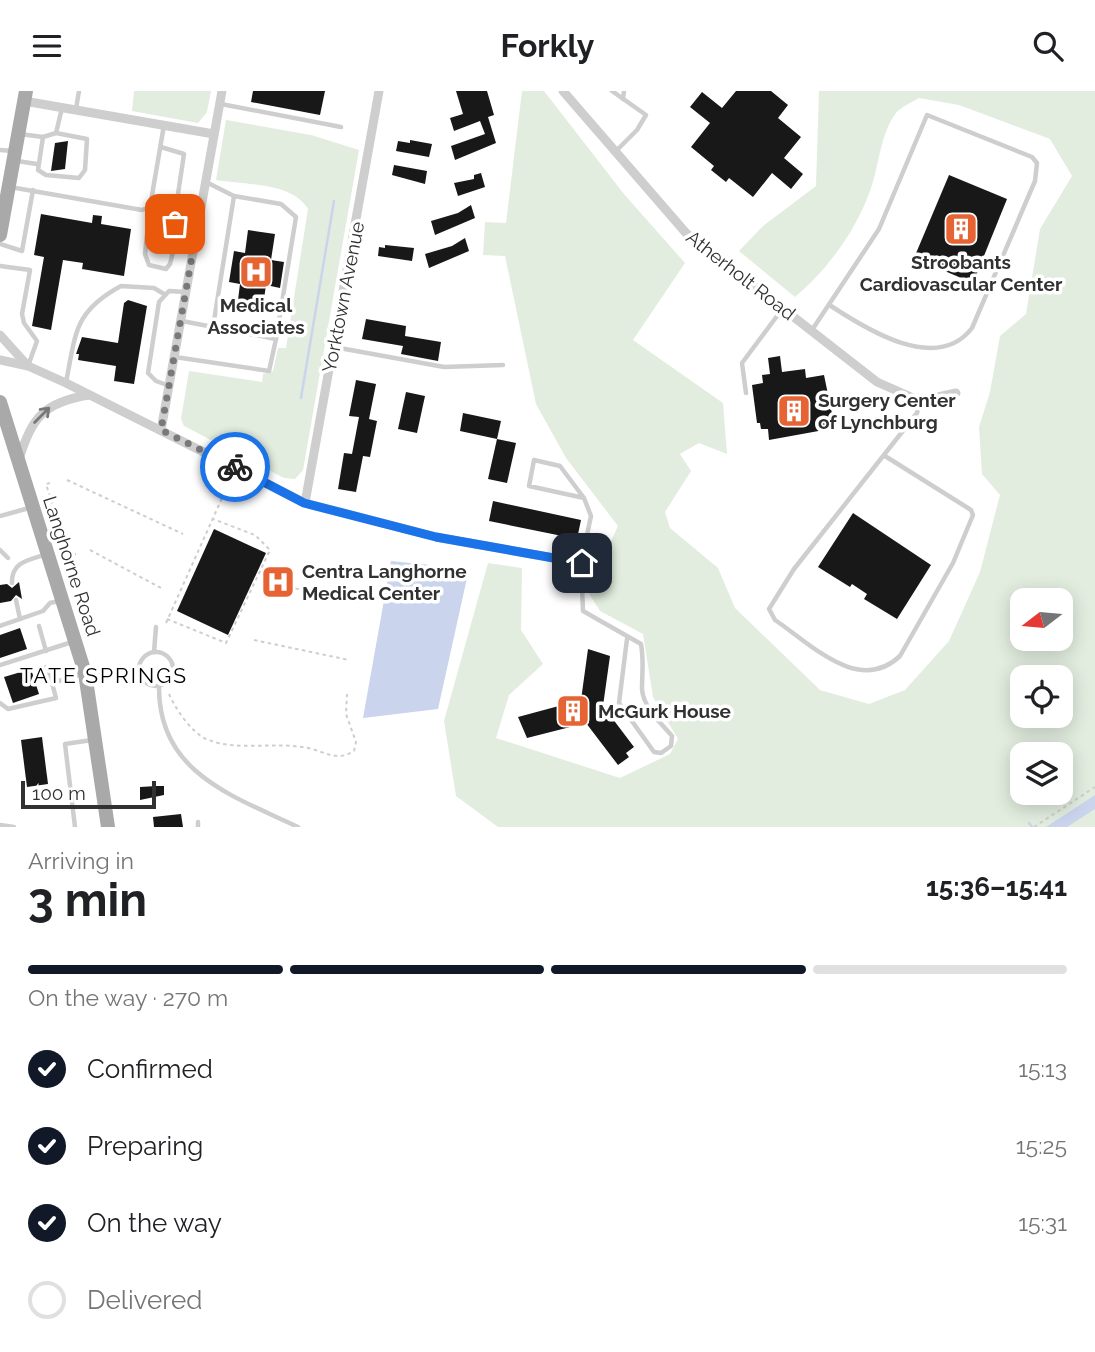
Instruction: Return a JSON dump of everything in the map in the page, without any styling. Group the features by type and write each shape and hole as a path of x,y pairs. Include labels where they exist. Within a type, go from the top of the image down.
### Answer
{"main road":[{"path":"0,235 25,96"},
{"name":"Langhorne Road","path":"0,402 5,434 19,462 85,673 108,827"}],"street":[{"path":"161,430 222,91"},
{"name":"Yorktown Avenue","path":"304,503 379,91"},
{"name":"Atherholt Road","path":"563,91 686,233 877,382 920,401"},
{"path":"25,96 75,110 214,134"},
{"path":"0,335 28,366"},
{"path":"0,360 28,366 66,383 304,503 436,537 582,563"},
{"path":"920,401 956,393"},
{"path":"19,462 26,435 38,417 51,406 68,399 90,395"}],"lane":[{"path":"75,110 79,91"},
{"path":"612,91 646,114 629,141 614,153"},
{"path":"623,99 624,91"},
{"path":"220,103 341,127"},
{"path":"56,132 62,107"},
{"path":"812,330 831,306 879,229 927,115 1032,157 1037,163 1035,181 972,328 965,337 941,347 904,344 866,329 831,306"},
{"path":"161,147 184,154 172,234 175,244 166,269 149,265 145,254 164,125"},
{"path":"19,134 43,137 56,132 86,139 85,170 79,178 41,173 37,165 43,137"},
{"path":"0,150 37,165"},
{"path":"174,356 269,370 276,339 296,217 281,204 234,196 206,182"},
{"path":"9,187 150,210 176,217"},
{"path":"0,244 22,251 33,191"},
{"path":"213,327 234,196"},
{"path":"175,244 182,249 193,251"},
{"path":"0,266 30,270 22,314 24,323 37,341 28,366"},
{"path":"66,383 77,327 84,314 121,286 154,288 162,296"},
{"path":"162,296 176,291 186,292"},
{"path":"162,296 148,373 156,381 169,386"},
{"path":"746,393 742,363 783,307"},
{"path":"181,321 276,339"},
{"path":"333,347 444,367 503,365"},
{"path":"885,456 971,510 974,515 953,563 900,656 892,664 863,672 847,669 775,620 769,610 794,569 917,413 920,401"},
{"path":"584,498 529,486 534,460 560,466 584,498 591,516 582,563 583,611 627,639 641,644 645,664 642,690 646,704 672,736 671,746 661,753 654,752 619,703 627,639"},
{"path":"0,516 33,507"},
{"path":"0,550 8,558"},
{"path":"12,583 12,573 18,565 48,554"},
{"path":"16,600 20,619"},
{"path":"0,626 62,600"},
{"path":"39,627 46,651"},
{"path":"154,652 156,627"},
{"path":"0,665 76,641"},
{"path":"154,652 165,654 173,669 170,680 159,686 144,682 138,669 144,656 154,652"},
{"path":"0,703 5,709 57,698 46,667"},
{"path":"52,683 85,673 138,669"},
{"path":"159,686 164,724 177,750 189,766 208,783 298,827"},
{"path":"75,827 65,744 95,740"},
{"path":"0,825 13,827"}],"path":[{"path":"213,519 254,535 270,550 226,643 167,621 173,604 193,569 213,519 230,478"},
{"path":"67,480 183,534"},
{"path":"50,483 46,484 56,521 69,556 76,554"},
{"path":"90,550 162,588"},
{"path":"275,584 359,601"},
{"path":"173,604 178,607"},
{"path":"254,640 349,660"},
{"path":"169,694 192,727 204,738 240,745 309,748 334,757 346,756 354,751 356,742 346,714 347,694"},
{"path":"1034,827 1043,818 1095,787"}],"green space":[{"path":"134,91 211,91 207,112 198,123 132,111"},
{"path":"522,91 544,91 624,194 685,263 633,340 723,403 727,454 699,443 680,454 691,471 665,512 670,528 718,568 735,608 820,690 869,704 905,690 949,641 980,572 1000,495 982,474 979,427 990,392 1000,336 1026,314 1040,229 1072,176 1050,139 959,105 919,98 898,111 891,121 870,191 857,221 829,262 795,297 739,251 763,226 816,186 819,91 1095,91 1095,827 498,827 456,796 444,721 488,563 522,568 521,630 543,664 509,695 496,738 620,778 670,754 678,739 653,697 643,634 600,611 588,592 618,526 566,458 536,404 505,256 483,255 485,222 506,223"},
{"path":"226,120 311,135 359,150 303,470 295,479 284,478 184,426 181,419 189,371 262,382 263,374 273,371 278,348 286,348 308,209 301,200 280,189 216,180"}],"water":[{"path":"391,561 469,569 438,709 363,718"},
{"path":"1095,795 1095,809 1067,827 1046,827"}],"building":[{"path":"253,91 325,91 320,115 251,102"},
{"path":"456,91 487,91 494,115 488,117 496,143 455,160 451,146 485,134 480,121 454,131 450,118 463,114"},
{"path":"736,91 771,91 788,105 778,118 801,137 784,158 803,174 791,189 772,173 753,197 729,178 726,182 711,170 714,166 691,147 710,123 690,107 702,92 722,108"},
{"path":"410,140 432,144 429,157 396,151 398,141 410,143"},
{"path":"68,141 65,169 51,171 55,143"},
{"path":"394,165 427,171 425,184 392,175"},
{"path":"481,173 485,187 458,196 454,183 474,179 474,175"},
{"name":"Stroobants Cardiovascular Center","path":"949,175 1007,199 973,283 914,258"},
{"path":"471,205 475,218 435,235 431,221 458,213"},
{"path":"41,214 92,223 93,215 102,216 101,224 131,229 124,276 82,269 83,263 63,260 51,330 32,326 44,257 34,255"},
{"name":"Medical Associates","path":"248,230 275,234 271,260 284,262 280,288 266,285 262,313 237,308 240,284 229,282 234,251 245,253"},
{"path":"465,238 469,251 429,268 425,254 452,246"},
{"path":"385,245 414,248 412,261 378,256 379,247 385,248"},
{"path":"128,300 147,306 134,384 114,381 116,366 78,360 79,354 76,354 82,337 118,343 124,303"},
{"path":"366,319 406,326 405,336 441,342 438,361 401,354 403,346 362,339"},
{"name":"Surgery Center of Lynchburg","path":"780,356 782,372 805,369 806,378 824,375 835,428 769,440 768,429 761,429 760,423 757,423 752,385 763,383 762,375 770,374 768,358"},
{"path":"356,380 376,384 369,419 377,421 370,457 363,456 356,492 338,489 344,453 352,454 359,417 349,416"},
{"path":"406,392 425,396 417,433 398,429"},
{"path":"463,413 501,421 497,439 460,431"},
{"path":"497,439 516,443 507,483 488,479"},
{"path":"493,501 581,520 577,539 489,521"},
{"path":"853,513 931,565 897,619 864,599 867,594 852,584 850,587 818,567"},
{"path":"214,529 266,553 228,635 177,611"},
{"path":"19,582 22,599 16,595 11,601 0,603 0,585 7,584 12,588"},
{"path":"20,628 27,649 0,658 0,635"},
{"name":"McGurk House","path":"588,649 610,656 603,706 634,747 626,753 629,757 618,765 586,723 527,738 518,717 581,700"},
{"path":"31,669 39,694 13,703 4,677"},
{"path":"42,737 48,784 27,787 21,740"},
{"path":"164,786 164,795 140,800 140,787"},
{"path":"181,814 183,827 154,827 153,817"}],"waterway":[{"path":"301,398 334,201"},
{"path":"1029,823 1032,827"}],"way so far":[{"path":"175,224 172,234 175,244 182,249 193,251 161,430 235,467"}],"place":[{"name":"Stroobants Cardiovascular Center","path":"961,229"},
{"name":"Medical Associates","path":"256,272"},
{"name":"Surgery Center of Lynchburg","path":"794,411"},
{"name":"Centra Langhorne Medical Center","path":"278,582"},
{"name":"McGurk House","path":"573,711"}],"district":[{"name":"TATE SPRINGS","path":"104,676"}],"route":[{"path":"235,467 304,503 436,537 582,563"}]}
